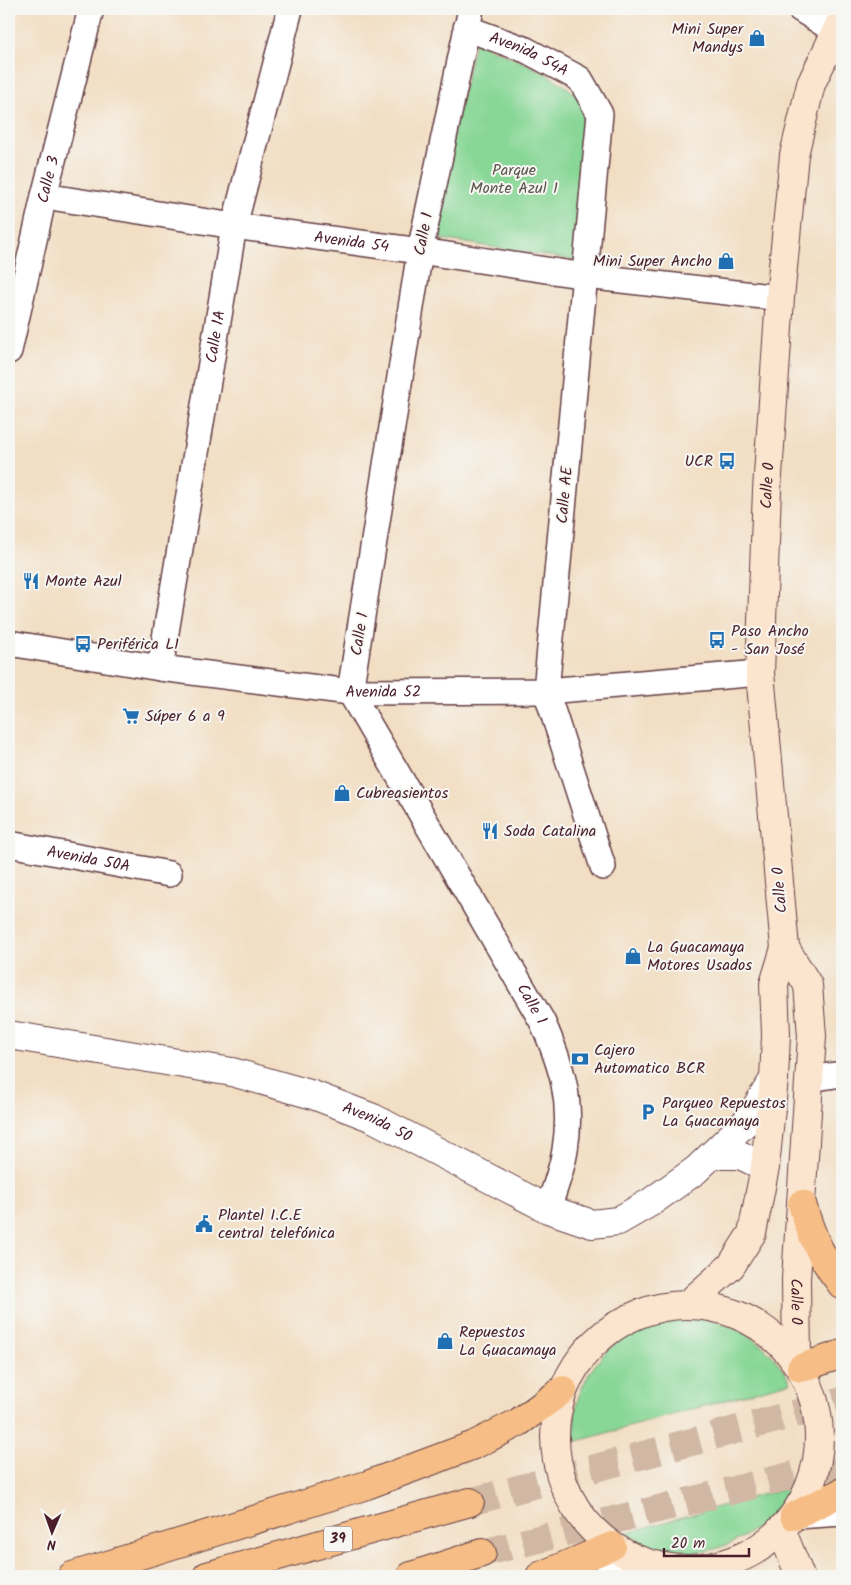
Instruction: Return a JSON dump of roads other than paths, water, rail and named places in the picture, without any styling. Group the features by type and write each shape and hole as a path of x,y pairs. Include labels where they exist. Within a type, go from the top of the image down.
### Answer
{"highway":[{"path":"802,1204 812,1238 828,1268 842,1285"},
{"path":"799,1365 842,1354"},
{"path":"72,1576 367,1485 474,1445 519,1422 563,1390"},
{"path":"788,1523 842,1492"},
{"name":"39","path":"207,1576 470,1502"},
{"path":"540,1576 614,1547"},
{"path":"411,1576 482,1553"}],"main road":[{"name":"Calle 0","path":"687,1305 731,1266 752,1233 765,1167 774,1078 776,1035 774,984 785,948 760,673 767,490 780,298 794,155 811,84 840,29"},
{"name":"Calle 0","path":"785,948 808,985 812,1036 796,1279 799,1365"},
{"path":"687,1305 719,1309 749,1320 776,1338 799,1365 811,1388 820,1432 814,1476 806,1497 788,1523 757,1549 728,1562 694,1572 661,1566 637,1559 614,1547 590,1527 572,1503 560,1476 555,1438 556,1418 563,1390 578,1362 605,1334 625,1320 655,1309 687,1305"},
{"path":"788,1523 800,1576"}],"street":[{"name":"Calle 3","path":"9,351 44,196 91,9"},
{"name":"Calle 1A","path":"160,668 234,226 290,9"},
{"path":"800,9 840,29"},
{"name":"Avenida 54A","path":"468,18 580,79 600,114"},
{"name":"Calle 1","path":"468,18 420,250 350,692 542,1021 558,1056 568,1102 565,1151 548,1209"},
{"name":"Calle AE","path":"600,114 546,690 603,867"},
{"name":"Avenida 54","path":"44,196 234,226 420,250 586,276 780,298"},
{"name":"Avenida 52","path":"9,643 160,668 350,692 546,690 760,673"},
{"name":"Avenida 50A","path":"9,844 169,874"},
{"name":"Avenida 50","path":"9,1035 232,1072 313,1095 373,1118 548,1209 592,1224 618,1221 651,1202 696,1170 748,1120 774,1078"},
{"path":"809,1079 842,1074"},
{"path":"713,1154 740,1155 765,1167"},
{"path":"788,1523 842,1513"},
{"path":"607,1576 614,1547"}],"tunnel":[{"path":"470,1502 842,1401"},
{"path":"482,1553 842,1463"}],"place":[{"name":"Mini Super Mandys","path":"757,38"},
{"name":"Mini Super Ancho","path":"726,261"},
{"name":"UCR","path":"727,461"},
{"name":"Monte Azul","path":"31,581"},
{"name":"Paso Ancho - San José","path":"717,640"},
{"name":"Periférica L1","path":"83,644"},
{"name":"Súper 6 a 9","path":"131,716"},
{"name":"Cubreasientos","path":"342,793"},
{"name":"Soda Catalina","path":"490,831"},
{"name":"La Guacamaya Motores Usados","path":"633,956"},
{"name":"Cajero Automatico BCR","path":"580,1059"},
{"name":"Parqueo Repuestos La Guacamaya","path":"648,1112"},
{"name":"Plantel I.C.E central telefónica","path":"204,1224"},
{"name":"Repuestos La Guacamaya","path":"445,1341"}],"park label":[{"name":"Parque Monte Azul 1","path":"514,179"}]}
